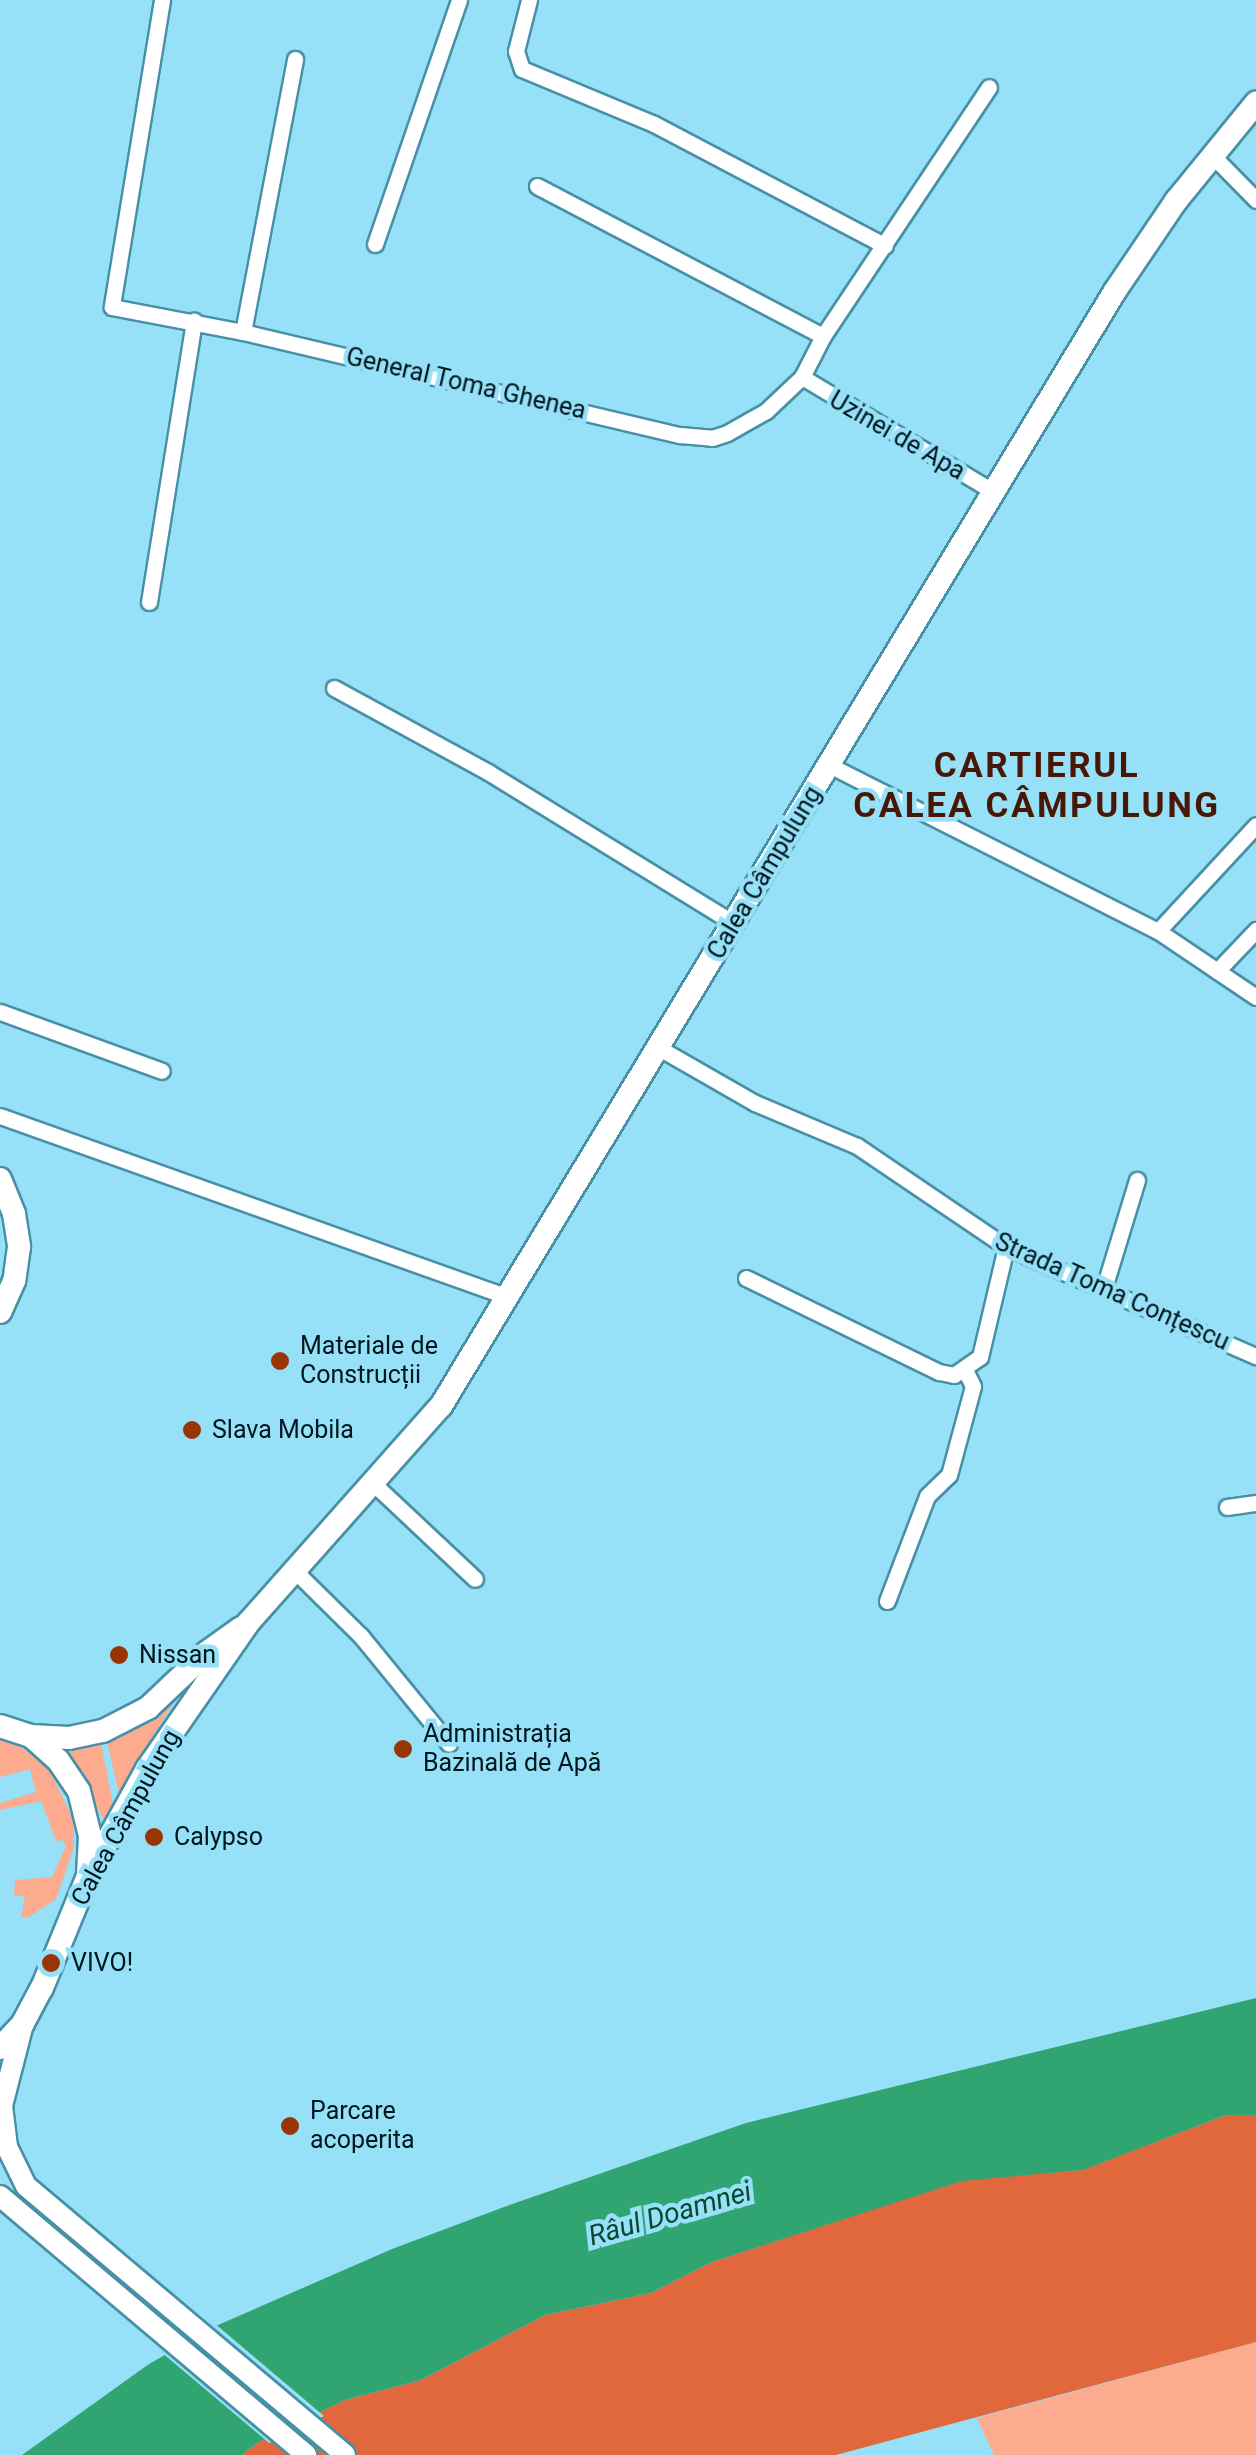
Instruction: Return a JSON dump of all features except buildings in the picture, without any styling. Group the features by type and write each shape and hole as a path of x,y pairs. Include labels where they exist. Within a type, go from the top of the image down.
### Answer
{"highway":[{"name":"Calea Câmpulung","path":"0,2048 24,2023 69,1931 88,1876 147,1770 248,1624 376,1485 441,1406 1137,255 1256,102"},
{"path":"0,1179 14,1214 19,1247 14,1281 0,1312"},
{"path":"0,1228 0,1277"},
{"name":"Calea Câmpulung","path":"0,1726 31,1736 69,1738 130,1720 248,1624"},
{"path":"31,1736 58,1760 79,1791 90,1836 88,1876"}],"main road":[{"path":"24,2023 2,2106 10,2155 35,2197 345,2455"},
{"path":"0,2196 306,2455"}],"street":[{"name":"General Toma Ghenea","path":"162,0 112,307 243,332 680,435 712,438 766,411 802,378"},
{"path":"375,244 459,0"},
{"path":"528,0 516,51 522,69 654,124 885,246"},
{"path":"243,332 296,59"},
{"path":"802,378 823,336 989,87"},
{"path":"1212,155 1256,200"},
{"path":"537,186 823,336"},
{"path":"148,602 194,321"},
{"name":"Uzinei de Apa","path":"802,378 994,492"},
{"path":"334,688 488,772 734,924"},
{"path":"829,764 1158,931 1256,997"},
{"path":"1158,931 1256,825"},
{"path":"1218,971 1256,930"},
{"path":"0,1012 162,1071"},
{"name":"Strada Toma Conțescu","path":"658,1048 754,1104 857,1146 1006,1248 1256,1356"},
{"path":"0,1116 508,1297"},
{"path":"1104,1288 1137,1180"},
{"path":"746,1278 940,1372 954,1375 980,1357 1006,1248"},
{"path":"887,1601 927,1496 949,1475 973,1386 965,1370"},
{"path":"376,1485 475,1579"},
{"path":"1227,1507 1256,1503"},
{"path":"295,1571 360,1636 449,1744"}],"shaded area":[{"path":"173,1703 119,1793 107,1742 145,1725"},
{"path":"0,1739 21,1747 49,1769 74,1821 74,1847 56,1899 29,1917 21,1917 25,1897 14,1895 15,1880 52,1877 66,1846 62,1840 56,1841 41,1801 0,1810 0,1803 36,1792 30,1769 0,1777"},
{"path":"101,1743 113,1804 104,1821 67,1746"},
{"path":"1226,2115 1256,2115 1256,2342 836,2455 242,2455 257,2443 345,2400 421,2380 545,2315 651,2293 712,2262 962,2180 1082,2170"},
{"path":"1256,2342 1256,2455 994,2455 977,2418"}],"water":[{"name":"Râul Doamnei","path":"1256,1998 1256,2115 1226,2115 1083,2170 962,2181 712,2262 651,2293 545,2315 421,2380 345,2400 257,2443 242,2455 22,2455 149,2364 218,2325 392,2249 504,2207 746,2123"}],"pier":[{"path":"213,2322 324,2416 269,2443 161,2352"}],"place":[{"name":"Materiale de Construcții","path":"280,1361"},
{"name":"Slava Mobila","path":"192,1430"},
{"name":"Nissan","path":"119,1655"},
{"name":"Administrația Bazinală de Apă","path":"403,1749"},
{"name":"Calypso","path":"154,1837"},
{"name":"VIVO!","path":"51,1963"},
{"name":"Parcare acoperita","path":"290,2126"}],"district":[{"name":"CARTIERUL CALEA CÂMPULUNG","path":"1037,786"}]}
